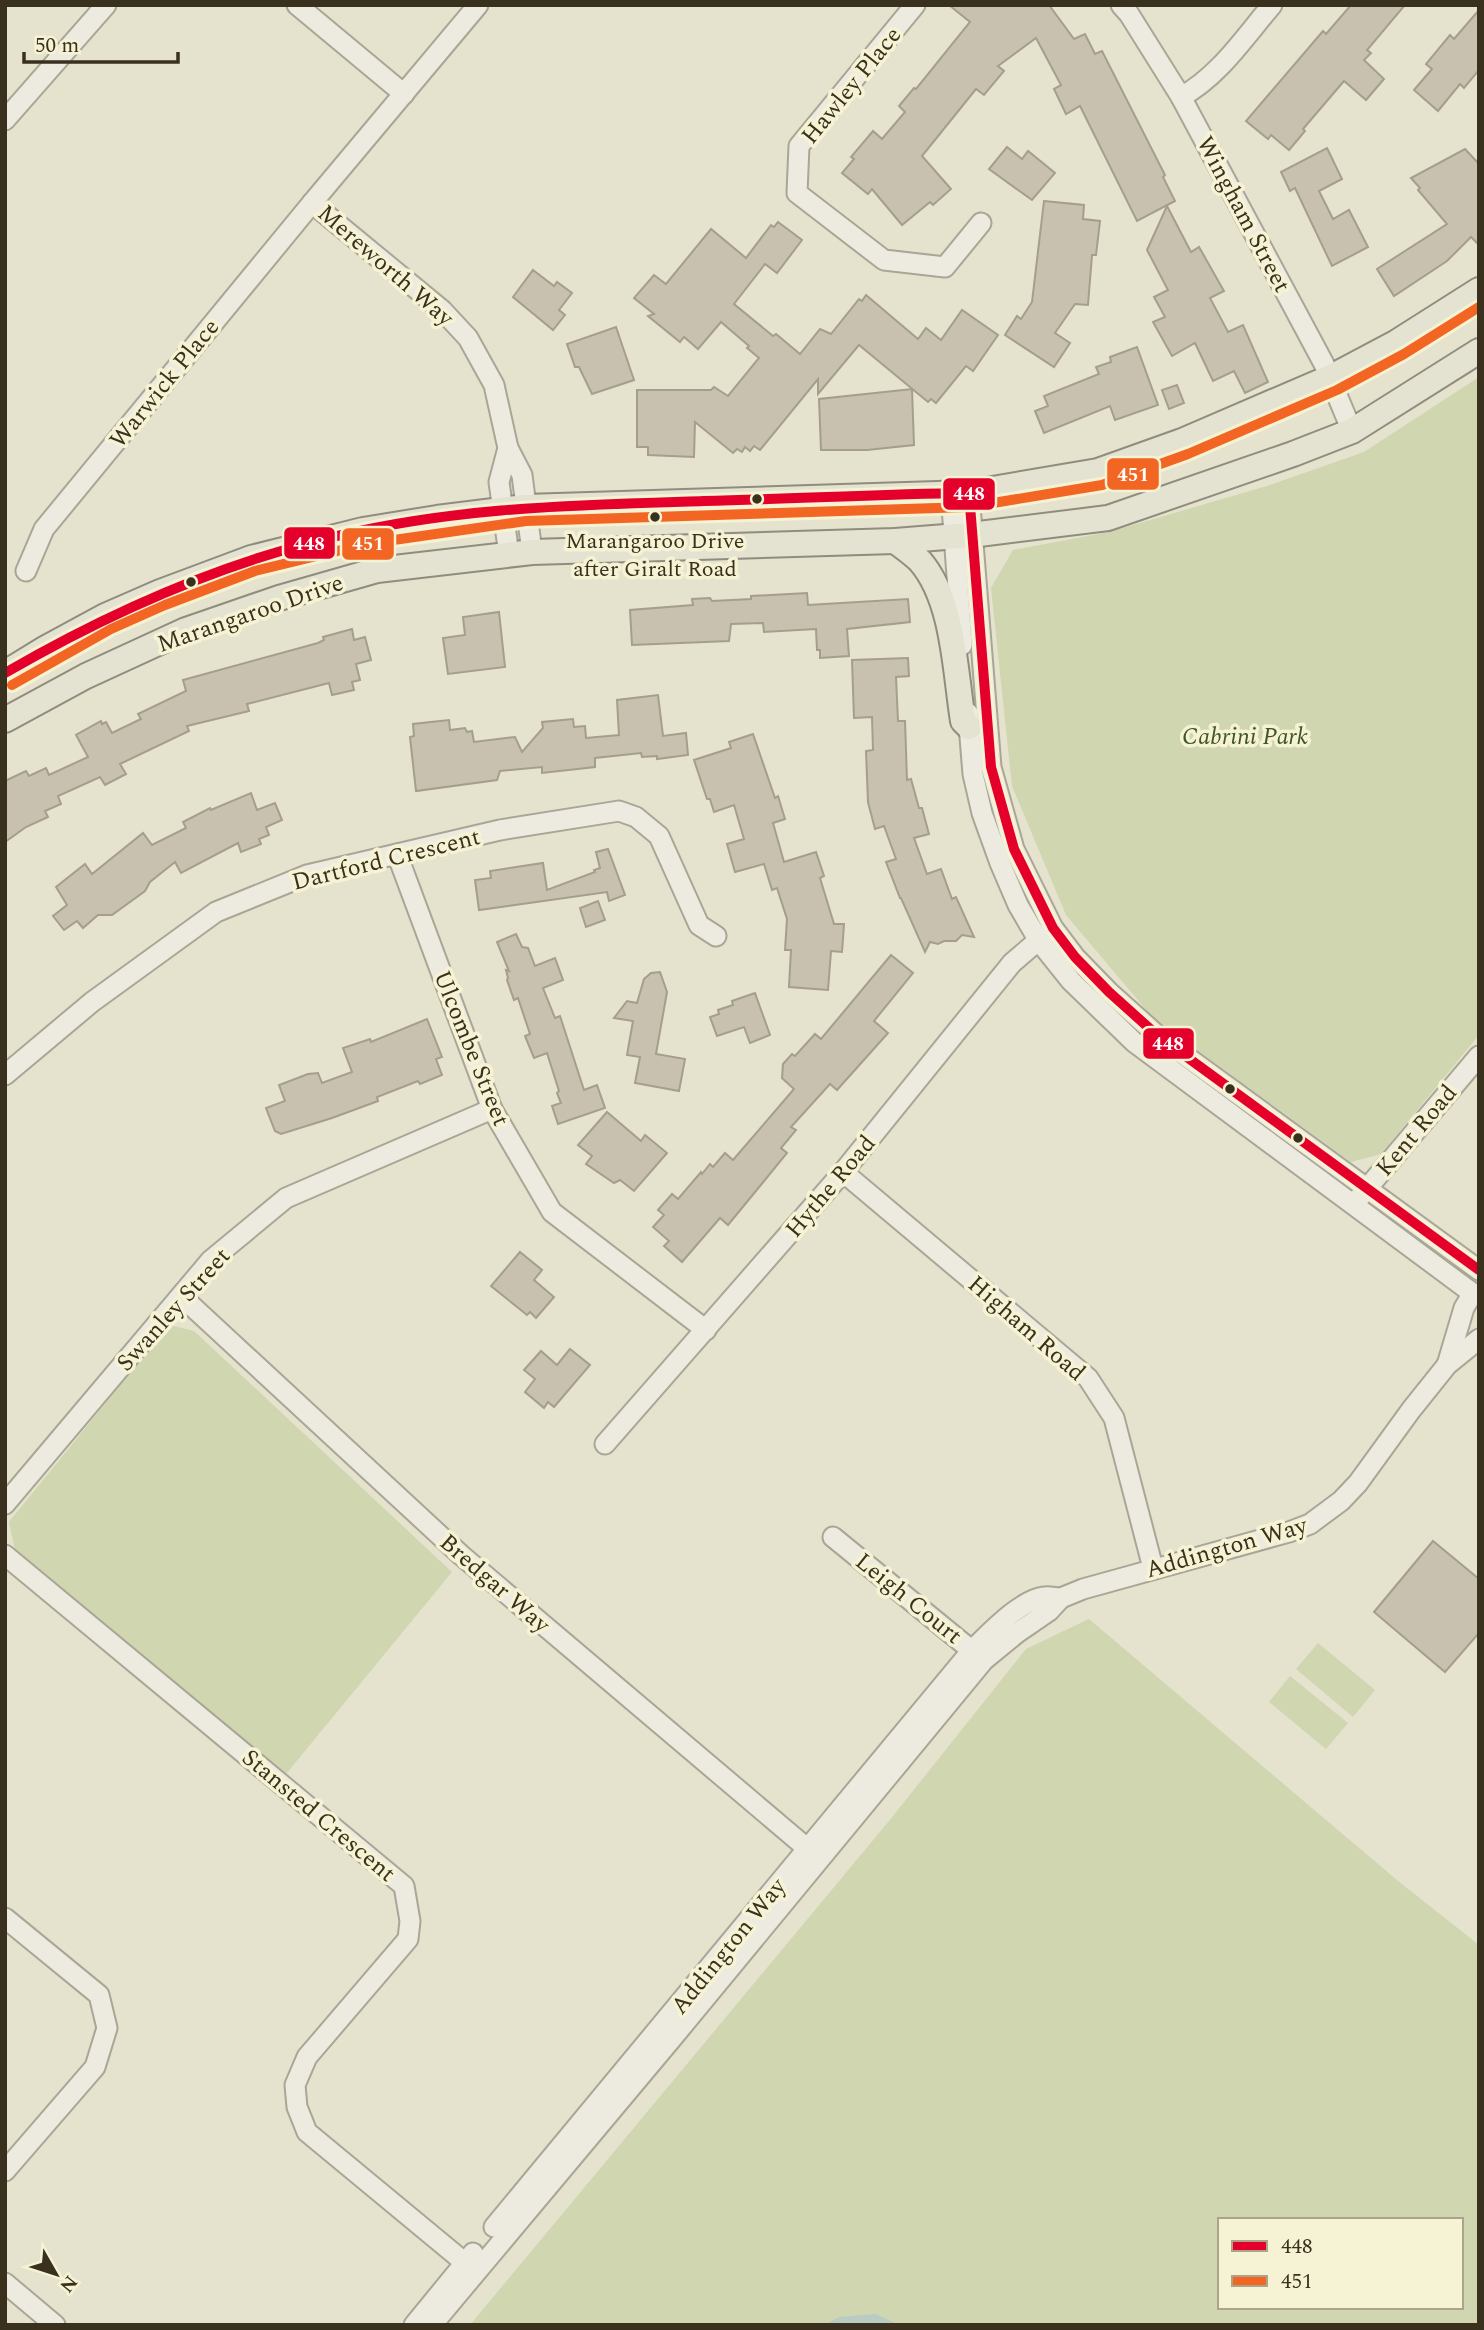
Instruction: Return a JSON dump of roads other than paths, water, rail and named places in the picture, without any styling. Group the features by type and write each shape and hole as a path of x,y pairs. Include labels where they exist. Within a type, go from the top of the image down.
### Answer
{"main road":[{"name":"Marangaroo Drive","path":"5,673 105,616 160,592 251,558 363,530 514,508 960,493 1098,471 1182,441 1331,377 1397,342 1479,290"},
{"name":"Marangaroo Drive","path":"5,720 86,676 186,630 279,598 377,570 520,554 895,541 962,536 1108,518 1352,431 1479,351"},
{"path":"895,541 919,561 942,598 963,721 969,727"}],"street":[{"path":"5,120 106,5"},
{"path":"297,5 404,94"},
{"name":"Mereworth Way","path":"478,5 312,203 442,310 468,338 494,385 508,448 499,482 514,508 520,554"},
{"name":"Hawley Place","path":"915,5 799,146 797,193 884,260 945,267 981,223"},
{"name":"Wingham Street","path":"1121,5 1181,97 1331,377 1352,431"},
{"path":"1181,97 1215,74 1272,5"},
{"name":"Warwick Place","path":"26,571 44,529 312,203"},
{"path":"960,493 973,774 982,813 1018,905 1149,1029 1479,1270"},
{"path":"962,536 991,767 1014,849 1046,934 1071,981 1134,1042 1354,1205 1474,1289 1473,1310 1479,1317"},
{"name":"Dartford Crescent","path":"5,1075 92,1002 216,912 307,875 500,830 619,811 636,817 659,836 699,925 716,936"},
{"name":"Ulcombe Street","path":"397,854 492,1109 552,1212 706,1330"},
{"name":"Hythe Road","path":"605,1444 844,1172 1012,962 1046,934"},
{"name":"Kent Road","path":"1354,1205 1479,1055"},
{"name":"Swanley Street","path":"5,1504 211,1260 286,1198 492,1109"},
{"name":"Higham Road","path":"844,1172 1088,1378 1114,1418 1153,1568"},
{"name":"Addington Way","path":"1447,1365 1464,1308 1474,1289"},
{"name":"Bredgar Way","path":"181,1296 461,1555 813,1854"},
{"name":"Addington Way","path":"414,2325 470,2267 674,2036 813,1854 978,1655 1017,1633 1049,1611 1061,1598 1083,1589 1289,1532 1329,1513 1358,1483 1447,1365 1479,1339"},
{"name":"Leigh Court","path":"833,1536 978,1655"},
{"name":"Stansted Crescent","path":"5,1555 404,1886 410,1921 408,1939 307,2057 295,2085 297,2107 307,2132 470,2267"},
{"path":"5,1918 99,1995 107,2028 95,2067 5,2171"},
{"name":"Addington Way","path":"432,2325 470,2267"},
{"path":"5,2283 55,2325"},
{"path":"5,2300 34,2325"}],"place":[{"name":"Marangaroo Drive after Giralt Road","path":"655,517"}],"park label":[{"name":"Cabrini Park","path":"1245,736"}]}
